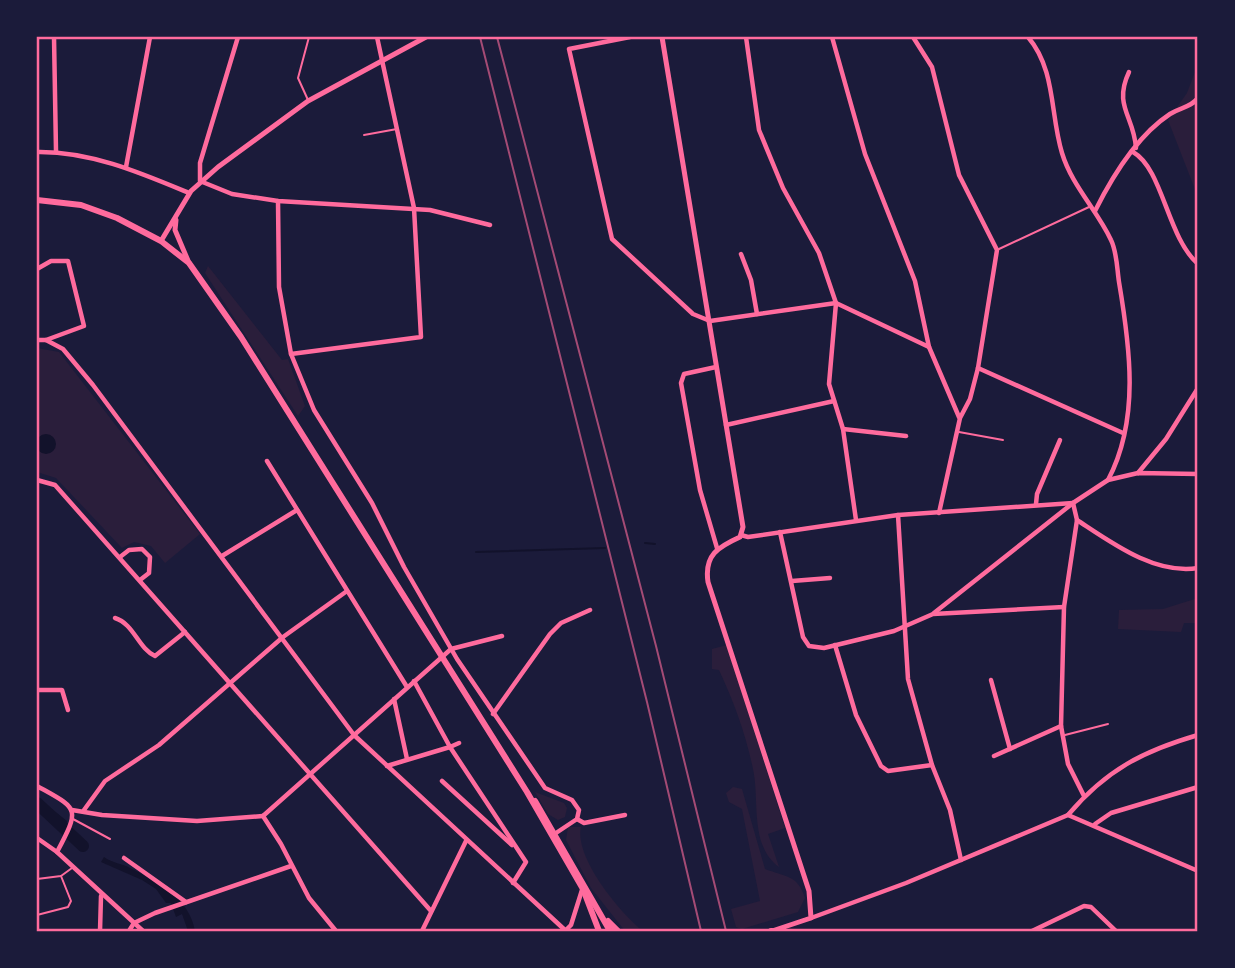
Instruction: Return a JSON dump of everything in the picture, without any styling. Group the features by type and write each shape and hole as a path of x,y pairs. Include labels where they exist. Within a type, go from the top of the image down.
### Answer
{"main road":[{"path":"37,200 99,210 161,241 189,263 230,318 527,792 583,889 599,931"},
{"path":"527,792 542,808 610,931"},
{"path":"604,917 618,931"}],"street":[{"path":"54,37 56,152"},
{"path":"126,167 150,37"},
{"path":"200,181 200,163 238,37"},
{"path":"291,354 421,337 414,208 377,37"},
{"path":"161,241 200,181 308,101 426,37"},
{"path":"630,37 569,49 612,239 693,314 710,321 835,303 929,347"},
{"path":"662,37 742,520 741,536"},
{"path":"747,37 759,130 778,178 819,253 835,303 829,372 834,401 844,429 856,520"},
{"path":"832,37 865,154 915,281 929,347 960,418"},
{"path":"913,37 932,67 958,175 997,250 978,368 970,399 960,418 939,513"},
{"path":"1028,37 1039,54 1050,86 1062,155 1072,180 1095,211 1113,243 1131,373 1121,452 1108,480"},
{"path":"1129,72 1122,102 1135,135 1134,150 1144,160 1177,236 1198,264"},
{"path":"1095,211 1134,150 1171,114 1191,106 1198,97"},
{"path":"37,152 56,152 126,167 190,193"},
{"path":"200,181 232,194 278,201 345,207 414,208 490,225"},
{"path":"278,201 279,287 291,354 314,410 372,503 450,649 493,714 545,788 572,800 579,810 577,819 556,833"},
{"path":"176,216 175,230 189,263"},
{"path":"741,254 751,280 757,314"},
{"path":"37,269 60,260 71,265 84,326 46,340 37,340"},
{"path":"46,340 63,349 93,386 354,735 566,931 571,925 583,889"},
{"path":"716,367 684,374 681,383 697,479 717,548"},
{"path":"978,368 1124,433"},
{"path":"1138,473 1166,439 1198,388"},
{"path":"726,425 834,401"},
{"path":"844,429 906,436"},
{"path":"1036,504 1037,494 1059,440"},
{"path":"267,461 407,687"},
{"path":"780,532 803,637 809,646 835,645 903,627 933,614 1073,503 1108,480 1138,473 1198,474"},
{"path":"37,481 55,485 432,911"},
{"path":"811,918 809,891 708,582 708,567 717,548 741,536 856,520 1073,503"},
{"path":"1073,503 1077,520 1064,607 1060,726 1068,764 1084,796"},
{"path":"222,556 297,510"},
{"path":"898,515 908,679 932,765 950,810 961,860"},
{"path":"1077,520 1151,562 1172,568 1198,568"},
{"path":"120,557 129,550 142,550 150,557 149,573 140,580"},
{"path":"792,581 830,578"},
{"path":"85,810 105,781 159,745 282,637 347,591"},
{"path":"933,614 1064,607"},
{"path":"493,714 550,634 561,624 590,610"},
{"path":"115,618 124,621 148,652 160,654 185,632"},
{"path":"72,810 111,816 197,821 263,816 450,649 502,636"},
{"path":"835,645 856,715 881,766 888,771 932,765"},
{"path":"414,681 450,747 526,862 513,883"},
{"path":"991,681 1010,750"},
{"path":"37,690 62,690 68,710"},
{"path":"394,699 408,759"},
{"path":"994,756 1060,726"},
{"path":"772,931 961,860 1068,815 1084,796 1115,771 1154,747 1198,734"},
{"path":"387,766 459,743"},
{"path":"442,781 518,850"},
{"path":"37,786 67,802 72,810 72,819 57,852"},
{"path":"1095,825 1111,813 1198,786"},
{"path":"577,819 584,823 625,815"},
{"path":"1068,815 1198,871"},
{"path":"263,816 309,898 337,931"},
{"path":"37,838 57,852 101,895 144,931"},
{"path":"422,931 466,841"},
{"path":"124,858 186,902"},
{"path":"132,921 291,866"},
{"path":"100,931 101,895"},
{"path":"1032,931 1084,906 1091,907 1116,931"},
{"path":"129,931 132,921"}],"lane":[{"path":"308,101 298,78 309,37"},
{"path":"364,135 398,128"},
{"path":"997,250 1090,206"},
{"path":"958,432 1003,440"},
{"path":"1063,735 1108,724"},
{"path":"72,819 110,839"},
{"path":"37,879 61,876 72,868"},
{"path":"37,915 68,907 71,901 61,876"}],"shaded area":[{"path":"1198,64 1198,197 1168,120 1187,93"},
{"path":"208,266 282,360 288,359 305,406 298,416 205,273"},
{"path":"37,348 59,352 200,534 165,563 151,546 134,542 122,548 56,478 37,472"},
{"path":"46,434 53,437 56,444 53,451 46,454 39,451 36,444 39,437"},
{"path":"1198,598 1198,651 1196,623 1184,623 1181,632 1118,629 1119,610 1163,609"},
{"path":"727,645 785,828 768,834 779,867 763,847 759,835 753,769 739,719 719,670 712,669 712,649"},
{"path":"733,787 742,789 765,869 795,881 805,898 798,912 742,929 736,927 731,909 760,901 742,809 729,802 726,793"},
{"path":"535,792 564,803 567,808 565,817 558,820 548,814"},
{"path":"37,797 67,821 64,832 37,807"},
{"path":"568,827 581,827 584,853 591,868 611,898 643,931 625,931 591,888 566,840"},
{"path":"104,857 141,873 171,892 187,909 195,931 188,931 182,914 176,917 171,903 166,903 156,889 101,862"}],"waterway":[{"path":"645,543 655,544"},
{"path":"476,552 605,548"},
{"path":"37,803 83,846"}],"railway":[{"path":"480,37 647,702 701,931"},
{"path":"497,37 656,646 726,931"}]}
